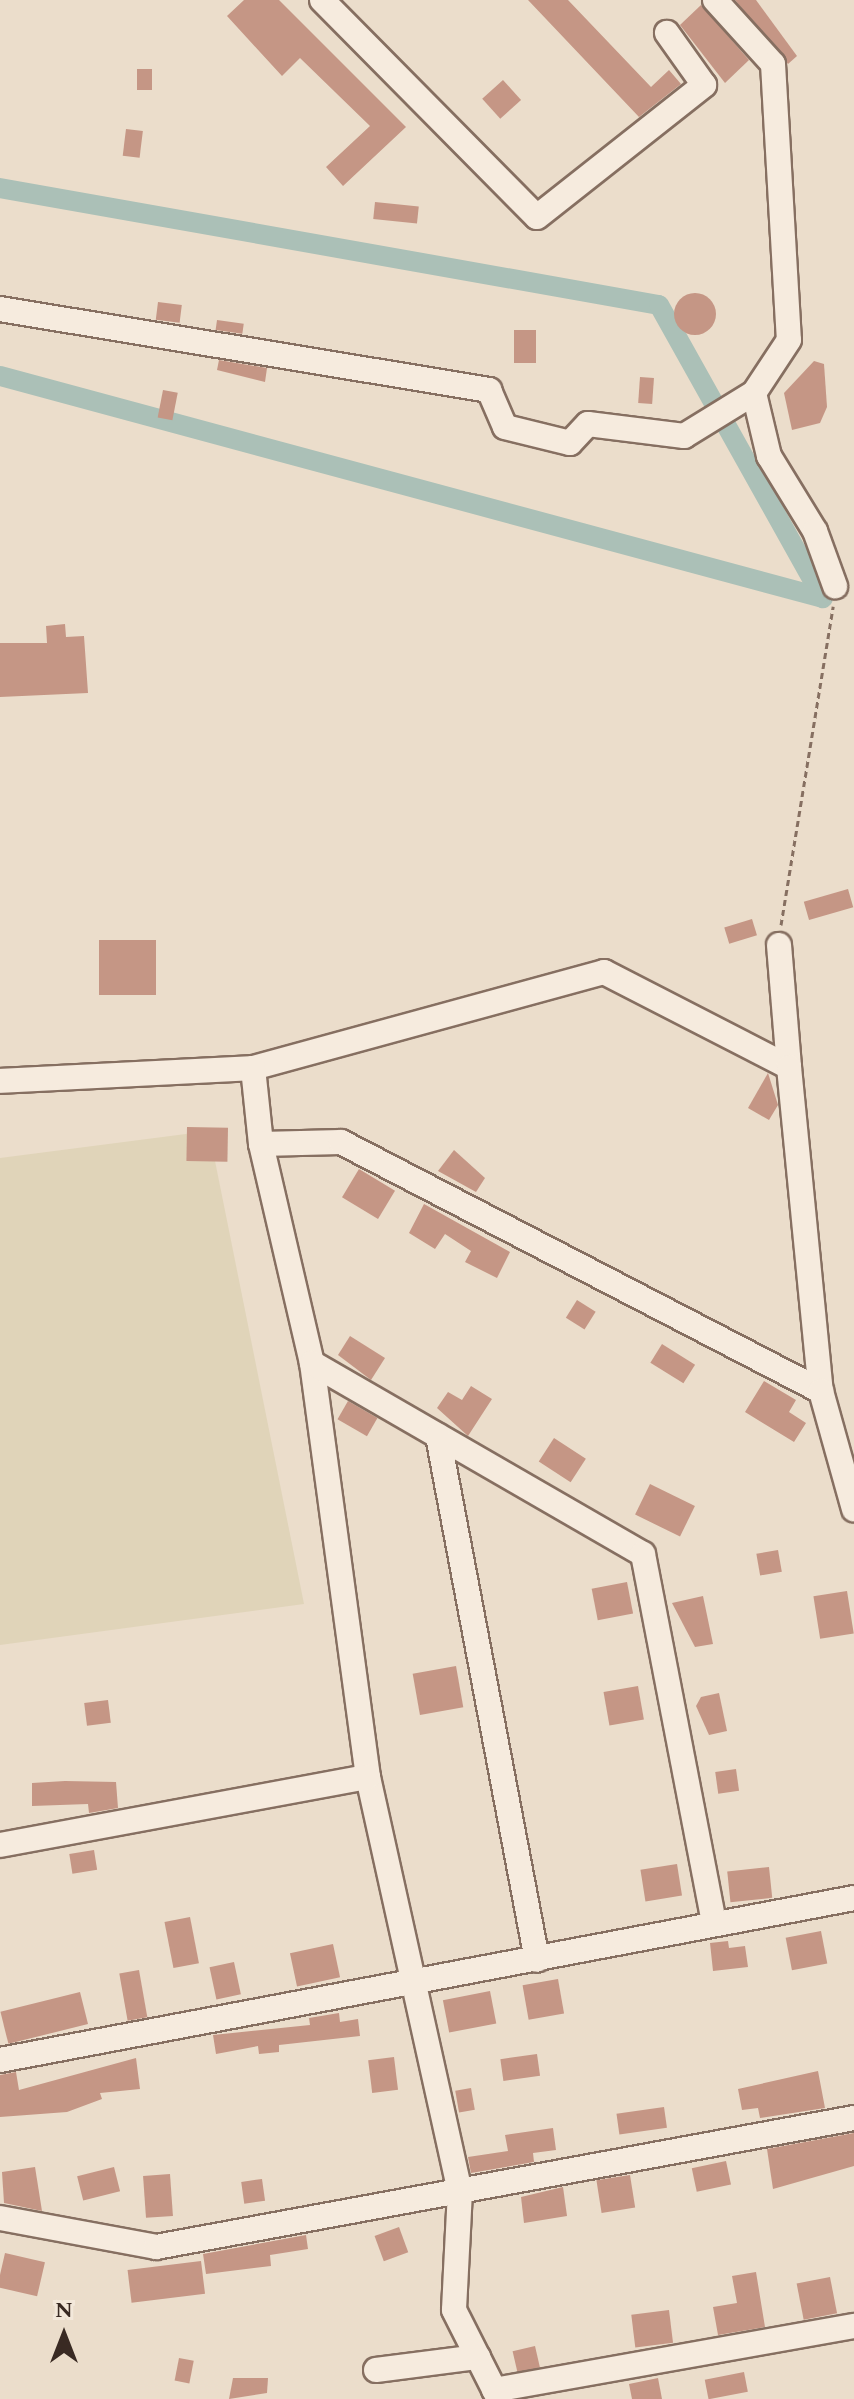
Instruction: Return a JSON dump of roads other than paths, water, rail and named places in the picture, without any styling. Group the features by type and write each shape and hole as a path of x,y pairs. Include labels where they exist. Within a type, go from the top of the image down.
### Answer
{"street":[{"path":"322,0 537,217 704,85 667,33"},
{"path":"0,309 489,390 505,427 570,443 588,424 684,436 754,393 789,340 773,64 715,0"},
{"path":"754,393 769,456 815,531 835,586"},
{"path":"779,945 821,1391 854,1509"},
{"path":"0,1081 253,1068 604,972 789,1067"},
{"path":"253,1068 261,1144 312,1363 368,1777 460,2191 454,2310 497,2395 854,2326"},
{"path":"261,1144 341,1142 821,1391"},
{"path":"312,1363 643,1554 714,1922"},
{"path":"438,1436 537,1960"},
{"path":"0,1845 368,1777"},
{"path":"0,2060 415,1985 714,1922 854,1898"},
{"path":"0,2218 156,2247 854,2118"},
{"path":"376,2370 478,2357"}],"waterway":[{"path":"0,188 659,305 823,598"},
{"path":"0,376 823,598"}]}
